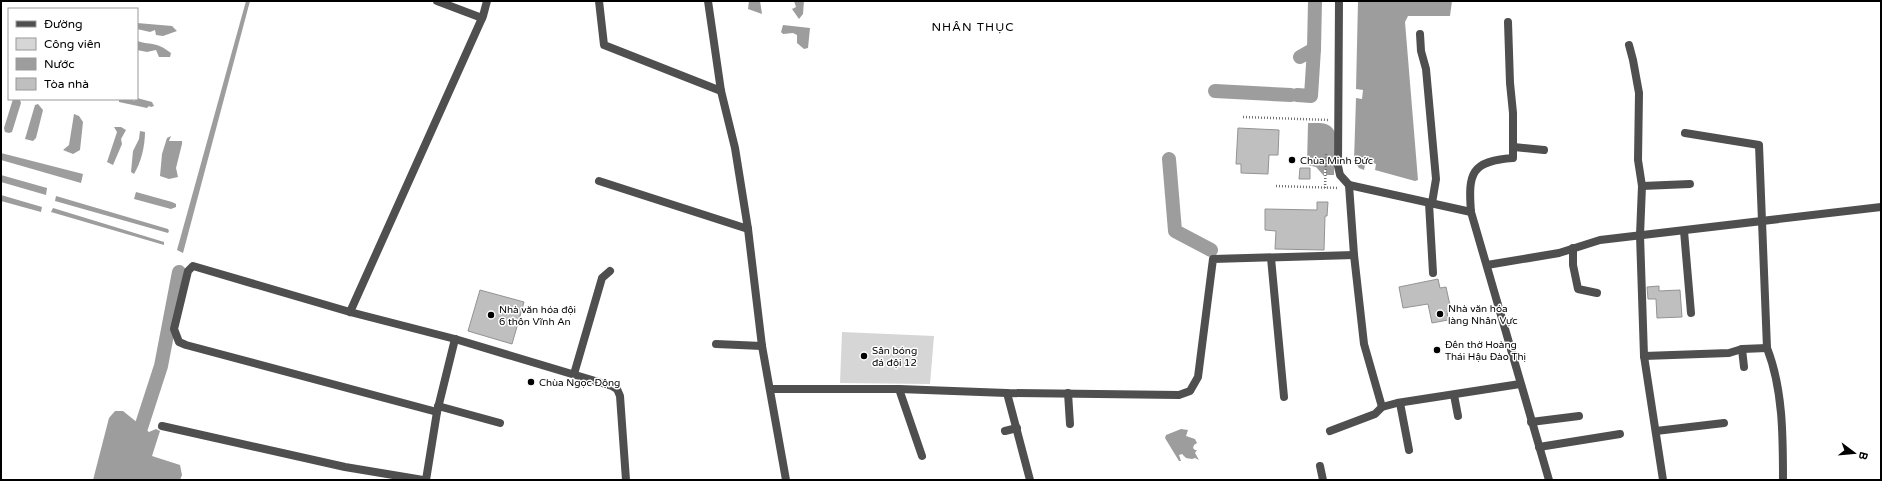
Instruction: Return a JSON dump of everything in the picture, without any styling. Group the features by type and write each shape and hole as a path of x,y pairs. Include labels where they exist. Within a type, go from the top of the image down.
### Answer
{"street":[{"path":"437,1 482,18"},
{"path":"350,312 482,18 487,1"},
{"path":"599,1 604,45 721,91"},
{"path":"708,1 721,91 735,148 748,229 762,346 786,480"},
{"path":"1339,1 1338,166 1340,175 1349,185 1471,212"},
{"path":"1508,22 1514,147 1513,158 1482,164 1475,171 1469,192 1471,212 1549,480"},
{"path":"1420,34 1421,51 1426,69 1436,179 1430,203 1433,273"},
{"path":"1629,45 1634,60 1639,93 1638,160 1642,186 1640,235 1644,356 1663,480"},
{"path":"1685,133 1759,145 1767,348 1773,364 1778,395 1783,440 1783,480"},
{"path":"1514,147 1544,150"},
{"path":"600,181 748,229"},
{"path":"1642,186 1690,184"},
{"path":"1349,185 1354,255 1364,344 1382,407"},
{"path":"1487,265 1559,253 1600,240 1881,207"},
{"path":"1684,231 1691,313"},
{"path":"1573,248 1573,265 1578,289 1597,293"},
{"path":"770,389 899,389 1007,393 1173,396 1185,394 1190,391 1198,377 1213,259 1354,255"},
{"path":"1272,258 1284,397"},
{"path":"500,423 438,409 179,342 174,329 188,271 193,266 350,312 455,339 612,386 619,393 626,480"},
{"path":"574,374 602,278 610,271"},
{"path":"162,426 345,467 424,480 438,409 455,339"},
{"path":"716,344 762,346"},
{"path":"1644,356 1729,353 1742,349 1767,348"},
{"path":"1742,349 1744,367"},
{"path":"1330,431 1375,414 1382,407 1520,384"},
{"path":"899,389 922,456"},
{"path":"1007,393 1030,480"},
{"path":"1068,393 1070,424"},
{"path":"1454,395 1458,416"},
{"path":"1400,403 1409,450"},
{"path":"1531,422 1579,416"},
{"path":"1656,431 1724,423"},
{"path":"1005,431 1016,428"},
{"path":"1539,447 1620,434"},
{"path":"1320,466 1323,480"}],"path":[{"path":"1243,117 1338,120"},
{"path":"1325,188 1326,154"},
{"path":"1276,186 1339,188 1349,185"}],"green space":[{"path":"842,332 934,336 930,384 840,383"}],"water":[{"path":"246,1 250,1 183,253 177,250"},
{"path":"749,1 760,1 762,14 748,9"},
{"path":"794,1 804,1 803,14 799,19 792,9 796,7"},
{"path":"1358,1 1452,1 1450,16 1408,16 1405,22 1418,180 1415,181 1375,170 1376,164 1366,161 1364,170 1359,168 1354,161 1356,98 1362,99 1363,90 1356,89"},
{"path":"138,23 172,26 177,31 163,36 156,35 155,30 150,32 138,29"},
{"path":"783,25 810,28 808,48 804,49 797,43 797,35 793,33 783,34 781,32"},
{"path":"138,41 154,44 171,53 170,57 159,57 156,50 147,52 138,50"},
{"path":"138,98 152,102 154,106 149,106 147,108 119,102 119,100 138,100"},
{"path":"13,100 20,100 21,103 12,132 5,132 4,128"},
{"path":"38,104 43,110 36,138 33,141 25,139 35,105"},
{"path":"74,114 79,116 83,122 80,150 73,154 63,150 69,145"},
{"path":"1308,123 1331,126 1335,133 1334,175 1326,175 1326,169 1324,169 1324,176 1316,167 1307,165"},
{"path":"114,127 121,127 126,130 121,139 122,144 113,165 107,162 117,132"},
{"path":"140,131 145,132 144,143 141,160 134,174 131,172 133,151 139,139"},
{"path":"171,136 169,141 182,141 182,144 176,168 178,177 169,179 160,176 162,154 167,138"},
{"path":"1,153 83,174 81,183 1,160"},
{"path":"1,175 47,188 46,195 1,182"},
{"path":"136,192 172,202 176,204 176,207 171,209 134,199"},
{"path":"1,195 42,207 41,212 1,201"},
{"path":"56,196 168,229 169,231 168,233 55,201"},
{"path":"53,208 164,242 164,245 51,212"},
{"path":"115,411 123,411 149,432 156,429 160,431 152,456 180,465 182,475 180,480 93,480 109,418"},
{"path":"1181,429 1188,430 1186,436 1195,439 1197,443 1193,448 1197,450 1195,453 1199,460 1195,458 1186,458 1182,454 1179,455 1181,461 1179,461 1165,438 1166,435"}],"building":[{"path":"1238,128 1279,130 1278,155 1269,155 1268,174 1241,173 1241,164 1236,164"},
{"path":"1300,168 1310,168 1310,179 1299,179"},
{"path":"1317,202 1328,202 1327,216 1325,216 1324,250 1275,249 1276,231 1265,230 1265,209 1317,210"},
{"path":"1438,279 1440,288 1446,287 1451,310 1447,311 1448,320 1432,323 1428,304 1403,308 1399,287"},
{"path":"1659,286 1659,291 1680,290 1682,317 1657,318 1656,299 1648,299 1647,287"},
{"path":"480,290 524,302 512,344 468,331"}],"waterway":[{"path":"1300,57 1314,49 1315,1"},
{"path":"1297,95 1311,96 1314,49"},
{"path":"1215,91 1291,95"},
{"path":"1169,159 1175,231 1211,250"},
{"path":"136,443 161,366 179,272"}],"place":[{"name":"Chùa Minh Đức","path":"1292,160"},
{"name":"Nhà văn hóa làng Nhân Vực","path":"1440,314"},
{"name":"Nhà văn hóa đội 6 thôn Vĩnh An","path":"491,315"},
{"name":"Đền thờ Hoàng Thái Hậu Đào Thị","path":"1437,350"},
{"name":"Sân bóng đá đội 12","path":"864,356"},
{"name":"Chùa Ngọc Động","path":"531,382"}],"district":[{"name":"NHÂN THỤC","path":"973,27"}]}
